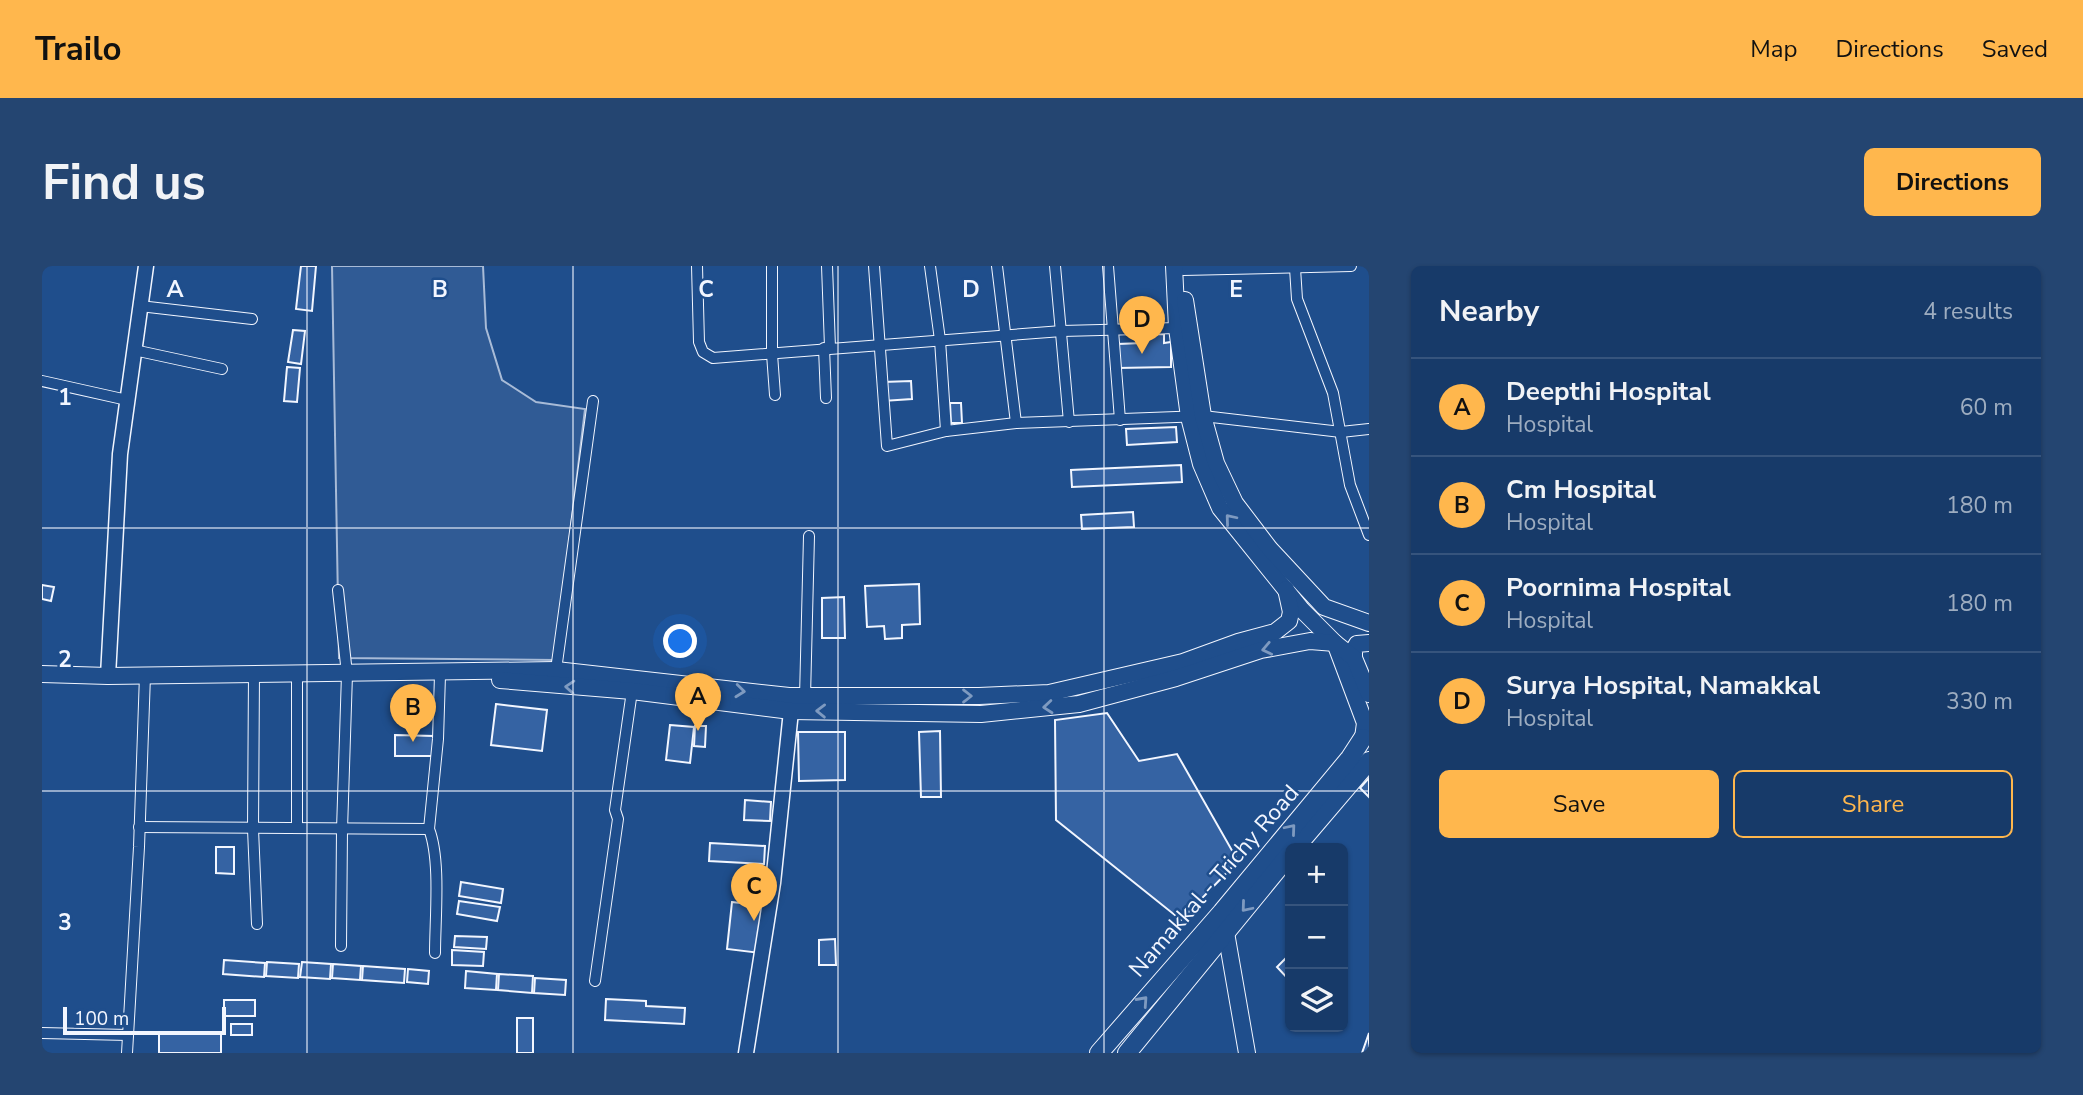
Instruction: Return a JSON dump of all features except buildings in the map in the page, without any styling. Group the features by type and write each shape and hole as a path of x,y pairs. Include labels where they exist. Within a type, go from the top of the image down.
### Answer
{"highway":[{"name":"Namakkal - Trichy Road","path":"1099,1053 1222,912 1350,758 1363,738"},
{"path":"1299,843 1369,761"},
{"path":"1127,1053 1285,860"}],"main road":[{"path":"1180,267 1177,328 1196,416 1235,503 1270,549 1324,607 1369,623"},
{"path":"1180,267 1201,464 1220,508 1311,620 1354,658"},
{"path":"42,674 434,674 556,670 795,701 1035,694 1100,683 1183,662 1275,632 1289,621 1291,612 1286,589"},
{"path":"434,674 632,691 981,713 1079,704 1176,678 1261,650 1310,641 1335,643"},
{"path":"1335,643 1365,723 1363,738"},
{"path":"1369,643 1357,644 1354,649 1354,658 1369,694"},
{"path":"1222,912 1247,1053"}],"street":[{"path":"108,676 120,454 146,266"},
{"path":"697,266 699,342 703,352 713,358 1062,331 1177,328"},
{"path":"772,266 775,395"},
{"path":"826,398 827,266"},
{"path":"874,266 887,446 946,431 1016,422 1196,416 1340,432 1369,429"},
{"path":"930,266 940,340 946,431"},
{"path":"997,266 1016,422"},
{"path":"1055,266 1069,422"},
{"path":"1108,266 1120,420"},
{"path":"1180,267 1351,266"},
{"path":"1295,268 1297,299 1333,393 1350,485 1369,535"},
{"path":"140,306 252,319"},
{"path":"134,350 222,369"},
{"path":"42,381 127,400"},
{"path":"556,670 593,401"},
{"path":"746,1053 773,883 795,701 809,536"},
{"path":"338,590 347,674 341,946"},
{"path":"254,674 253,829 257,924"},
{"path":"297,674 297,828"},
{"path":"434,674 438,739 429,829 435,877 435,953"},
{"path":"127,1053 145,675"},
{"path":"595,981 618,819 615,810 632,691"},
{"path":"139,827 429,829"},
{"path":"42,1033 128,1035"}],"shaded area":[{"path":"332,266 483,266 486,328 502,380 536,402 585,409 555,660 339,658"}],"place":[{"name":"Surya Hospital, Namakkal","path":"1142,354"},
{"name":"Deepthi Hospital","path":"698,731"},
{"name":"Cm Hospital","path":"413,742"},
{"name":"Poornima Hospital","path":"754,921"}]}
